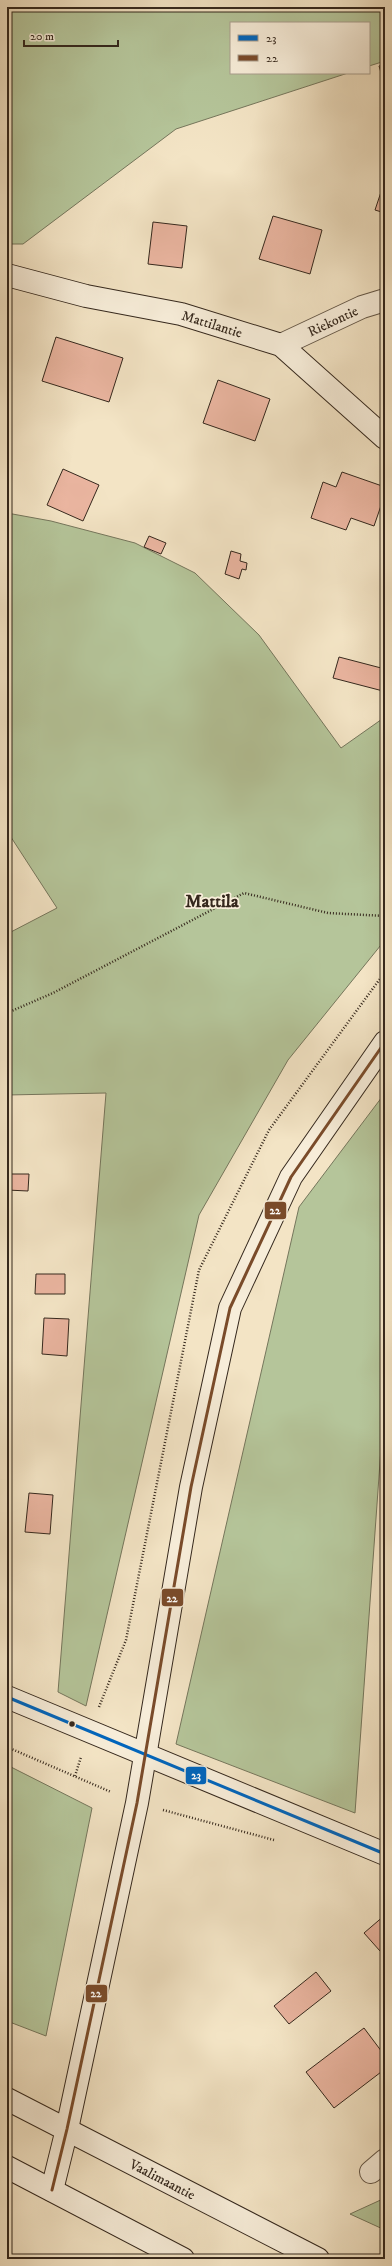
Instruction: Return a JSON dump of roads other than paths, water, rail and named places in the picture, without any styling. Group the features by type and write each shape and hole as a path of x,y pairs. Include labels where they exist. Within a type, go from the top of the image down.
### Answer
{"street":[{"name":"Mattilantie","path":"7,275 86,296 181,314 281,345 385,438"},
{"name":"Riekontie","path":"281,345 362,307 385,300"},
{"path":"52,2190 67,2129 137,1803 191,1487 230,1308 291,1177 385,1042"},
{"path":"7,1697 385,1854"},
{"name":"Vaalimaantie","path":"7,2098 318,2259"},
{"path":"7,2167 183,2259"}],"district":[{"name":"Mattila","path":"212,901"}]}
